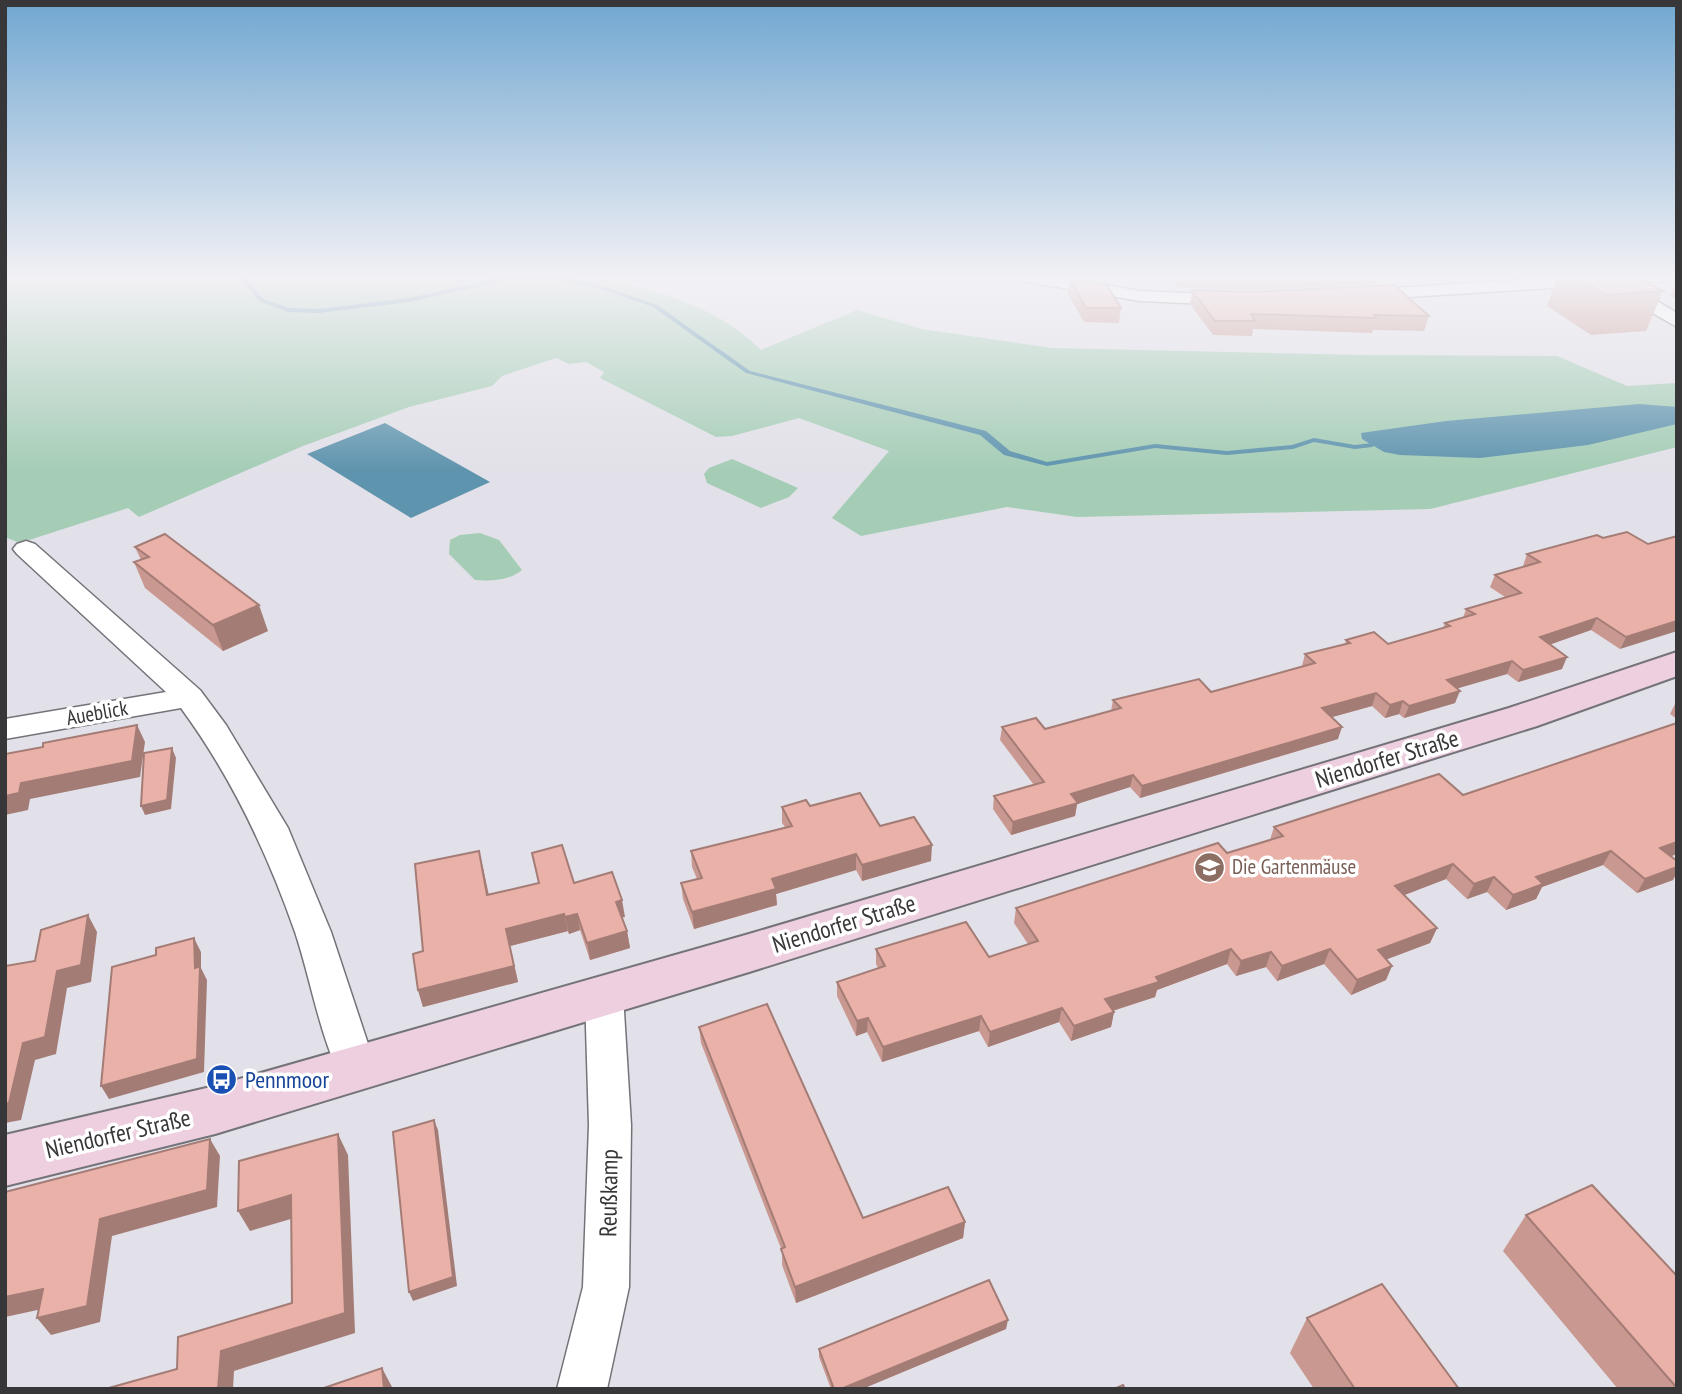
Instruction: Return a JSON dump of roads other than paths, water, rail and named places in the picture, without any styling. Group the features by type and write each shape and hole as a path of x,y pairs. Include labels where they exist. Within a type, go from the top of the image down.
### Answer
{"main road":[{"name":"Niendorfer Straße","path":"5,1161 215,1110 604,995 1509,721 1677,663"}],"street":[{"path":"26,549 188,697 215,732 271,828 313,932 356,1068"},
{"name":"Aueblick","path":"5,729 188,697"},
{"name":"Reußkamp","path":"582,1389 606,1287 610,1125 604,995"}],"water":[{"path":"1639,404 1677,407 1677,424 1588,445 1480,458 1384,452 1362,439 1361,433 1446,421"},
{"path":"385,423 490,482 411,518 307,454"}],"waterway":[{"path":"703,340 748,372 983,433 1007,453 1047,464 1155,446 1227,453 1293,447 1314,440 1355,447 1372,445"}],"place":[{"name":"Die Gartenmäuse","path":"1209,867"},
{"name":"Pennmoor","path":"222,1080"}]}
